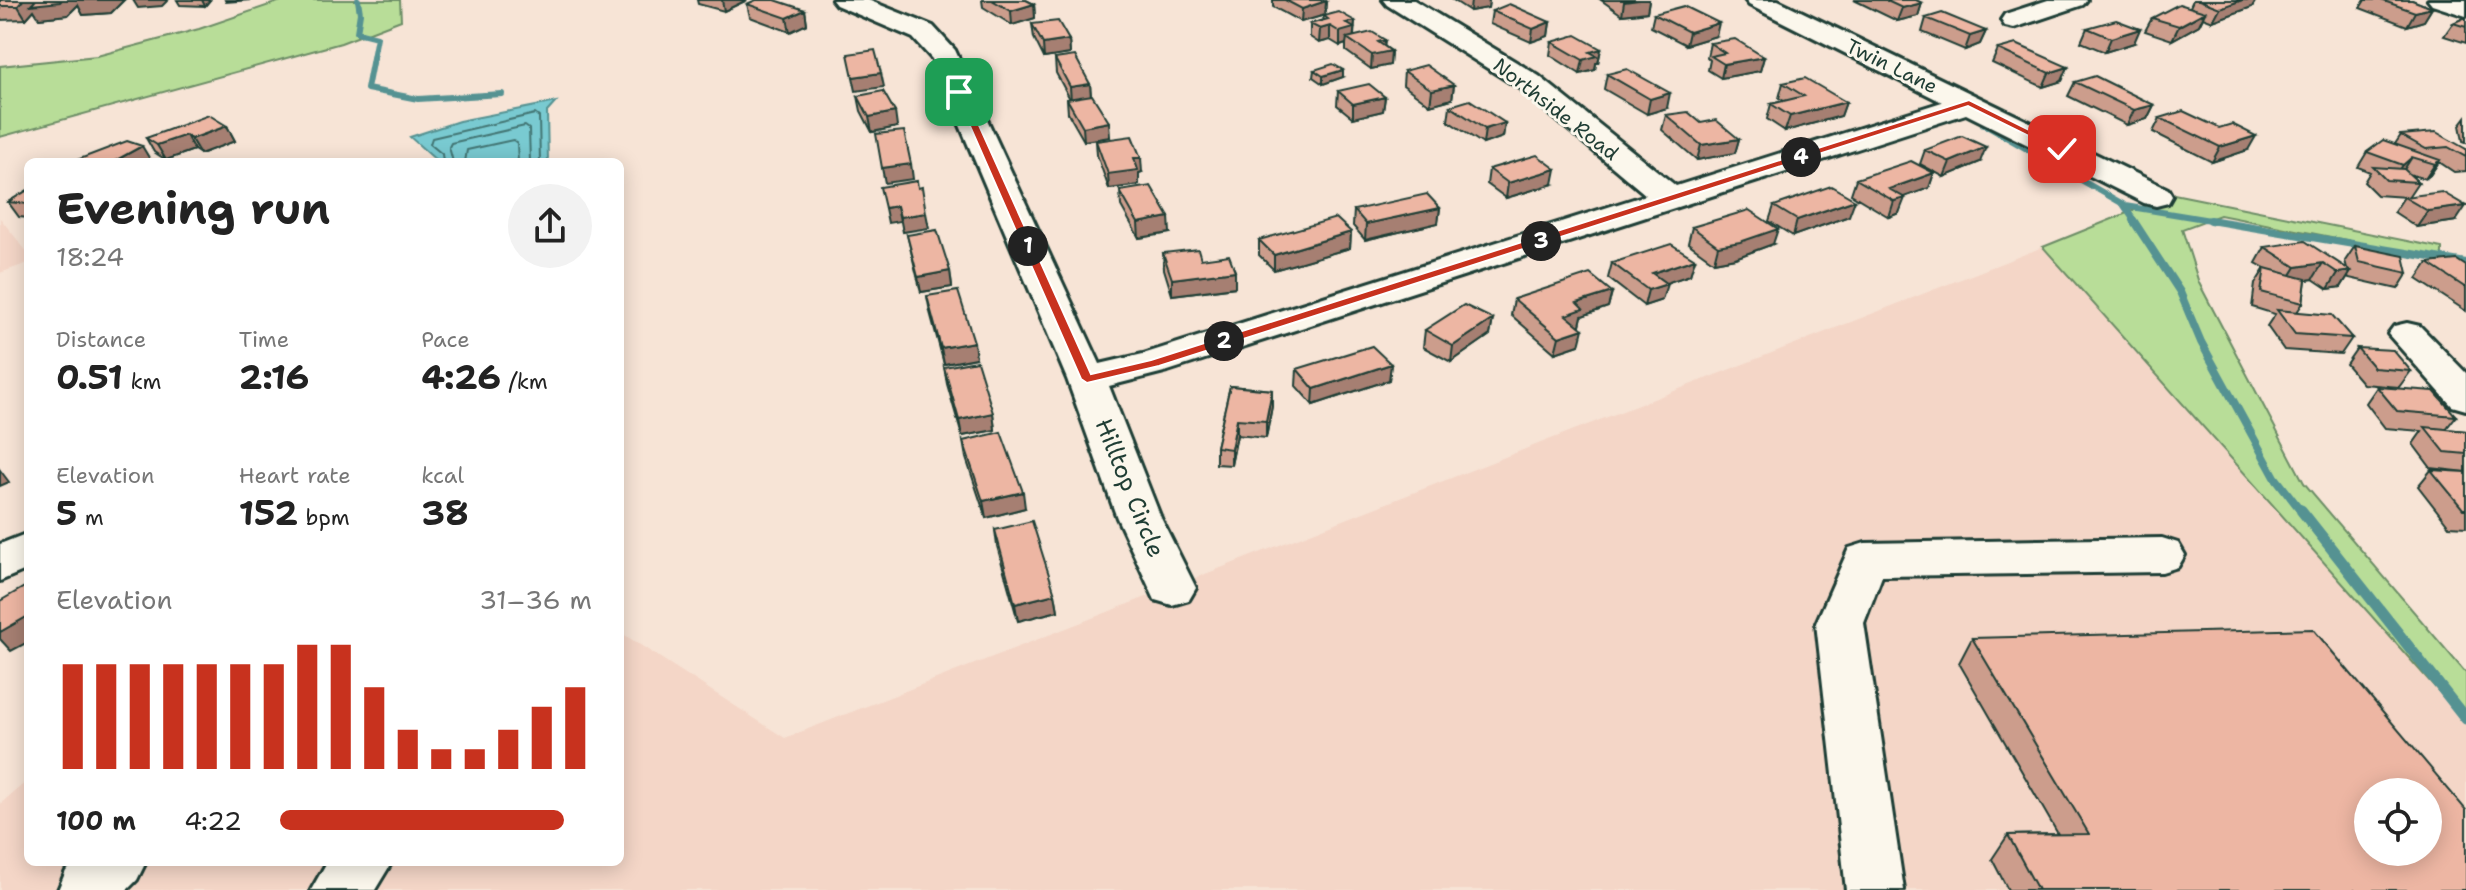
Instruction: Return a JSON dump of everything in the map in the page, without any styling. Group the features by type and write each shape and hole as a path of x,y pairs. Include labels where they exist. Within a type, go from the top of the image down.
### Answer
{"street":[{"name":"Hilltop Circle","path":"845,0 923,32 945,56 1087,379 1139,518 1172,588"},
{"name":"Northside Road","path":"1396,0 1529,82 1603,146 1672,199"},
{"path":"2014,20 2074,0"},
{"path":"2441,0 2466,8"},
{"name":"Twin Lane","path":"1747,3 1954,108 2156,196"},
{"path":"1087,379 1169,359 1954,108"},
{"path":"2407,334 2466,397"},
{"path":"0,564 24,551"},
{"path":"1875,890 1840,623 1865,560 2162,555"},
{"path":"87,890 113,866"},
{"path":"340,890 360,866"}],"shaded area":[{"path":"0,218 24,248 24,264 0,273"},
{"path":"2043,247 2466,720 2466,890 0,890 0,804 24,783 24,866 624,866 624,635 785,738"}],"green space":[{"path":"284,0 400,0 401,20 341,43 0,137 0,66 97,56 199,29"},
{"path":"2174,194 2442,248 2442,259 2220,215 2182,229 2199,283 2304,483 2466,673 2466,722 2043,247"}],"water":[{"path":"556,102 547,112 548,158 434,158 410,137 459,121"}],"building":[{"path":"0,0 23,0 18,6 0,6"},
{"path":"36,0 62,0 31,5"},
{"path":"756,0 775,0 805,10 787,18 747,4"},
{"path":"992,0 1026,0 1034,4 1011,11"},
{"path":"1285,0 1323,0 1326,1 1302,9"},
{"path":"1885,0 1916,0 1922,3 1902,8"},
{"path":"2199,0 2242,0 2220,8"},
{"path":"2381,0 2412,0 2432,8 2415,12"},
{"path":"1509,4 1550,22 1533,29 1492,11"},
{"path":"2179,4 2205,12 2179,26 2152,18"},
{"path":"1684,6 1719,23 1689,32 1654,14"},
{"path":"1339,12 1355,21 1346,23 1354,28 1340,32 1330,26 1320,29 1310,24 1328,19 1324,16"},
{"path":"1942,13 1986,31 1970,36 1926,18"},
{"path":"2466,17 2466,27 2453,23"},
{"path":"2116,20 2140,29 2111,38 2087,28"},
{"path":"1058,21 1069,40 1043,44 1032,24"},
{"path":"1372,32 1385,40 1378,42 1391,51 1372,55 1347,38"},
{"path":"1576,35 1601,49 1590,52 1597,56 1583,60 1552,42"},
{"path":"1735,39 1764,57 1724,64 1711,56 1725,53 1710,43"},
{"path":"2016,44 2068,67 2049,73 1998,49"},
{"path":"875,50 881,73 853,77 848,54"},
{"path":"1075,56 1090,84 1070,87 1055,59"},
{"path":"1333,64 1343,70 1323,76 1314,70"},
{"path":"1426,65 1454,85 1432,90 1404,71"},
{"path":"1627,69 1670,93 1650,99 1607,74"},
{"path":"2095,76 2154,105 2134,110 2075,82"},
{"path":"1805,78 1846,102 1790,116 1771,104 1804,96 1783,83"},
{"path":"1369,84 1385,97 1353,104 1338,91"},
{"path":"883,91 895,112 869,117 858,96"},
{"path":"1092,95 1109,122 1083,127 1067,99"},
{"path":"1470,100 1505,123 1485,129 1450,106"},
{"path":"2183,111 2219,128 2232,124 2256,136 2220,147 2160,118"},
{"path":"1688,112 1701,123 1716,120 1739,139 1701,145 1666,115"},
{"path":"209,115 227,126 191,139 186,135 157,145 146,138"},
{"path":"904,131 911,164 882,168 876,134"},
{"path":"2436,132 2466,149 2466,157 2448,147 2426,149 2401,135"},
{"path":"1132,136 1141,158 1134,158 1138,170 1108,174 1096,141"},
{"path":"1962,136 1986,147 1950,162 1925,150"},
{"path":"2383,140 2440,160 2435,164 2412,157 2403,165 2367,152"},
{"path":"127,141 142,146 120,158 82,158"},
{"path":"1537,155 1556,169 1508,183 1489,169"},
{"path":"1911,161 1934,173 1889,189 1905,198 1894,201 1856,179"},
{"path":"2373,167 2404,169 2418,182 2386,180"},
{"path":"917,181 918,188 922,187 926,213 900,217 897,206 885,208 880,187"},
{"path":"1151,186 1169,217 1138,223 1120,191"},
{"path":"1831,186 1855,200 1797,220 1774,206"},
{"path":"24,192 24,204 8,202"},
{"path":"2442,192 2466,206 2428,211 2404,197"},
{"path":"1427,194 1440,208 1366,224 1354,210"},
{"path":"1749,210 1778,229 1718,246 1692,227"},
{"path":"1336,218 1351,232 1274,255 1259,240"},
{"path":"937,230 950,271 918,277 907,235"},
{"path":"2305,241 2351,271 2338,273 2323,263 2296,267 2265,247"},
{"path":"1671,244 1695,259 1652,273 1667,284 1648,290 1612,263"},
{"path":"2355,246 2404,256 2408,273 2359,262"},
{"path":"1198,249 1201,259 1229,255 1235,271 1172,279 1163,253"},
{"path":"2457,260 2466,266 2466,288 2428,263"},
{"path":"2265,268 2306,279 2303,303 2261,292"},
{"path":"1590,274 1612,292 1577,303 1583,309 1566,315 1583,329 1559,337 1514,299"},
{"path":"958,291 974,342 941,348 927,296"},
{"path":"1464,305 1493,319 1453,346 1425,330"},
{"path":"2277,310 2332,315 2352,338 2295,334"},
{"path":"1372,346 1391,364 1314,389 1297,369"},
{"path":"2357,348 2393,350 2411,371 2374,368"},
{"path":"977,361 993,413 959,420 944,367"},
{"path":"1230,386 1272,390 1266,421 1237,419 1231,449 1216,447"},
{"path":"2377,387 2434,391 2456,416 2397,411"},
{"path":"2425,427 2466,431 2466,454 2445,452"},
{"path":"1001,432 1023,492 983,501 963,441"},
{"path":"2431,470 2466,472 2466,509 2463,509"},
{"path":"1032,521 1055,594 1015,604 995,530"},
{"path":"24,587 24,618 0,632 0,601"},
{"path":"2313,629 2439,778 2354,778 2354,866 2442,866 2442,782 2466,810 2466,890 2038,890 2008,835 2089,834 1972,638"}],"waterway":[{"path":"358,0 360,13 357,32 377,37 367,89 418,99 502,94"},
{"path":"1983,124 2123,204 2135,222"},
{"path":"2125,206 2217,221"},
{"path":"2133,220 2180,292 2201,342 2275,477 2302,512"},
{"path":"2210,220 2217,221"},
{"path":"2217,221 2222,222"},
{"path":"2217,221 2466,263"},
{"path":"2301,510 2466,719"}],"route":[{"path":"959,92 1087,379 1154,363 1969,103 2062,149"}]}
